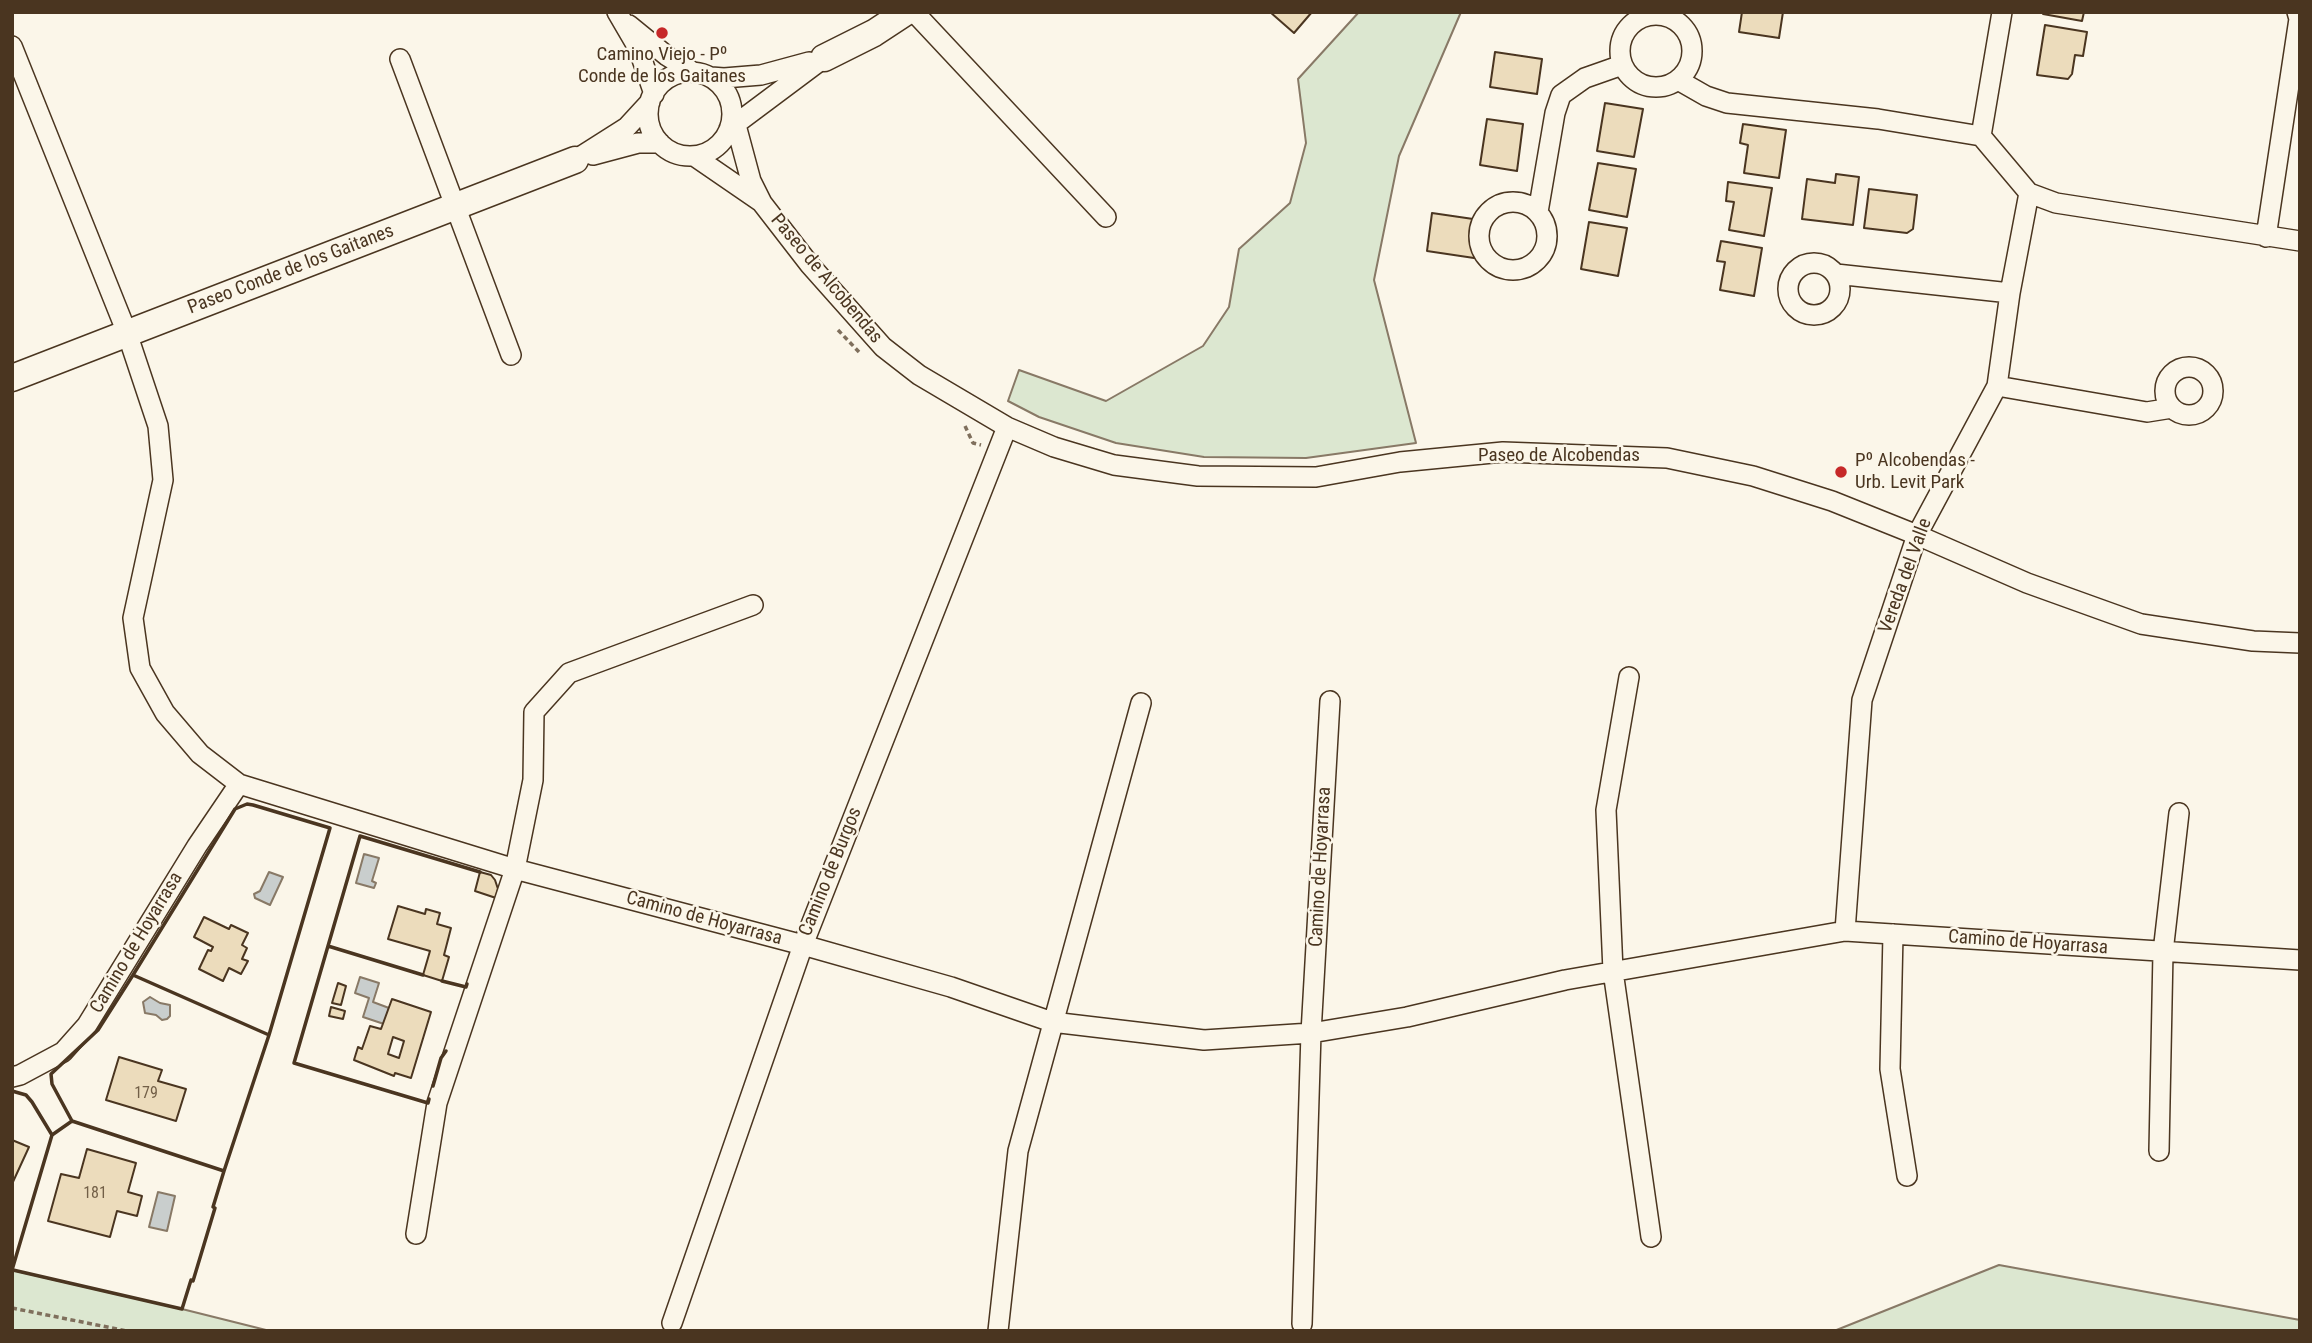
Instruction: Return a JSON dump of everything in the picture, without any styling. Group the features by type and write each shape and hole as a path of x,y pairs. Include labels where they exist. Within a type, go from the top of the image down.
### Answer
{"street":[{"path":"824,58 761,75 724,78 702,74 666,79 658,86 652,98 648,114 650,128 660,143 680,155 694,156 707,152 719,145 733,122 824,58 874,33 906,12"},
{"path":"914,12 1106,217"},
{"path":"1981,136 2002,12"},
{"path":"2266,237 2299,19 2297,12"},
{"path":"1661,14 1674,19 1685,29 1692,41 1692,56 1688,69 1678,80 1665,86 1651,88 1637,83 1626,74 1622,65 1619,46 1624,33 1646,15 1661,14"},
{"path":"620,16 667,56 702,74 728,94 733,122"},
{"path":"620,16 638,48 652,98"},
{"path":"12,46 127,333"},
{"path":"400,59 511,355"},
{"path":"1538,212 1560,95 1585,78 1622,65"},
{"path":"1678,80 1706,96 1727,103 1878,119 1981,136 2029,193 2056,203 2300,241"},
{"name":"Paseo Conde de los Gaitanes","path":"575,159 627,127 640,116 652,98"},
{"name":"Paseo de Alcobendas","path":"733,122 751,181 762,203 810,265 883,347 919,374 1007,426 1051,446 1114,465 1198,476 1316,477 1400,462 1503,452 1667,458 1753,476 1832,501 2027,583 2141,624 2253,641 2300,643"},
{"name":"Paseo Conde de los Gaitanes","path":"12,378 575,159 638,144 660,143"},
{"name":"Paseo de Alcobendas","path":"694,156 762,203"},
{"name":"Vereda del Valle","path":"1845,931 1862,700 1917,535 1997,386 2010,293 2029,193"},
{"path":"1836,274 2010,293"},
{"name":"Camino de Hoyarrasa","path":"127,333 158,426 163,481 133,618 140,668 165,713 200,754 239,784 515,869 951,987 1052,1022 1204,1040 1311,1033 1407,1017 1565,980 1845,931 2300,960"},
{"path":"1997,386 2147,412 2172,408"},
{"name":"Camino de Burgos","path":"672,1323 803,945 1007,426"},
{"path":"416,1234 437,1103 515,869 533,780 534,712 569,673 753,605"},
{"path":"1629,677 1606,810 1613,971 1651,1237"},
{"name":"Camino de Hoyarrasa","path":"1302,1324 1311,1033 1330,701"},
{"path":"998,1331 1018,1152 1141,703"},
{"name":"Camino de Hoyarrasa","path":"12,1077 62,1052 87,1025 197,846 239,784"},
{"path":"2160,1151 2163,952 2179,813"},
{"path":"1893,934 1890,1069 1907,1176"}],"path":[{"path":"837,329 863,356"},
{"path":"961,419 974,443 998,450"},
{"path":"12,1308 127,1331"}],"green space":[{"path":"1359,12 1461,12 1399,156 1374,280 1416,443 1306,458 1204,457 1116,443 1039,417 1008,401 1019,370 1106,401 1203,346 1229,307 1239,249 1290,203 1306,143 1298,79"},
{"path":"1999,1265 2300,1320 2300,1331 1834,1331"},
{"path":"12,1270 182,1309 270,1331 12,1331"}],"shaded area":[{"path":"364,854 379,858 372,881 376,883 374,888 356,883"},
{"path":"269,872 283,877 270,905 255,898 254,894 260,891"},
{"path":"360,977 379,983 373,1002 389,1008 384,1024 363,1017 369,998 355,993"},
{"path":"150,997 170,1005 170,1016 167,1019 162,1020 156,1015 145,1013 143,1002"},
{"path":"158,1192 175,1196 167,1231 149,1227"}],"building":[{"path":"1270,12 1312,12 1294,33"},
{"path":"1742,12 1783,12 1779,38 1739,32"},
{"path":"2084,12 2082,21 2043,14"},
{"path":"2045,25 2087,32 2083,56 2075,55 2072,74 2068,79 2037,75"},
{"path":"1495,52 1542,59 1537,94 1490,87"},
{"path":"1605,103 1643,109 1634,157 1597,151"},
{"path":"1487,119 1523,124 1517,171 1480,165"},
{"path":"1743,124 1786,130 1779,178 1744,173 1748,145 1740,143"},
{"path":"1598,163 1636,169 1627,217 1589,210"},
{"path":"1836,174 1859,177 1853,225 1802,219 1807,179 1835,183"},
{"path":"1728,182 1772,188 1764,236 1729,230 1734,202 1726,201"},
{"path":"1869,189 1917,195 1913,229 1907,233 1864,228"},
{"path":"1432,213 1480,220 1474,258 1427,251"},
{"path":"1589,222 1627,228 1618,276 1581,269"},
{"path":"1721,241 1762,248 1754,296 1720,290 1725,262 1717,261"},
{"path":"480,872 491,875 495,880 498,889 496,898 475,891"},
{"path":"398,906 425,914 426,909 440,913 437,924 451,928 444,955 449,957 442,981 423,975 430,951 388,939"},
{"path":"204,917 229,929 231,925 248,933 242,945 247,948 242,959 248,961 241,974 229,968 223,981 199,969 208,950 211,951 213,947 194,937"},
{"path":"338,983 346,986 341,1005 332,1003"},
{"path":"392,999 431,1012 411,1078 395,1073 394,1076 354,1060 358,1047 362,1049 370,1026 381,1029","holes":["393,1037 404,1041 399,1058 388,1054"]},
{"path":"331,1007 345,1011 343,1019 329,1016"},
{"path":"119,1057 162,1070 158,1081 186,1089 176,1121 106,1100"},
{"path":"12,1140 29,1147 12,1184"},
{"path":"87,1149 136,1163 128,1192 142,1196 137,1216 117,1211 110,1237 48,1221 61,1174 79,1178"}],"wall":[{"path":"133,975 235,809 247,804 253,805 330,828 269,1035"},
{"path":"423,975 328,946 360,836 480,872"},
{"path":"328,946 294,1063 428,1103 429,1099"},
{"path":"72,1121 52,1084 51,1074 98,1030 133,975 269,1035 224,1171"},
{"path":"442,981 466,987 467,984"},
{"path":"433,1086 441,1058 446,1051"},
{"path":"12,1091 26,1095 52,1135 12,1270"},
{"path":"13,1270 182,1309 215,1208 213,1207 224,1171 72,1121 52,1135"}],"place":[{"name":"Camino Viejo - Pº Conde de los Gaitanes","path":"662,33"},
{"name":"Pº Alcobendas - Urb. Levit Park","path":"1841,472"}]}
